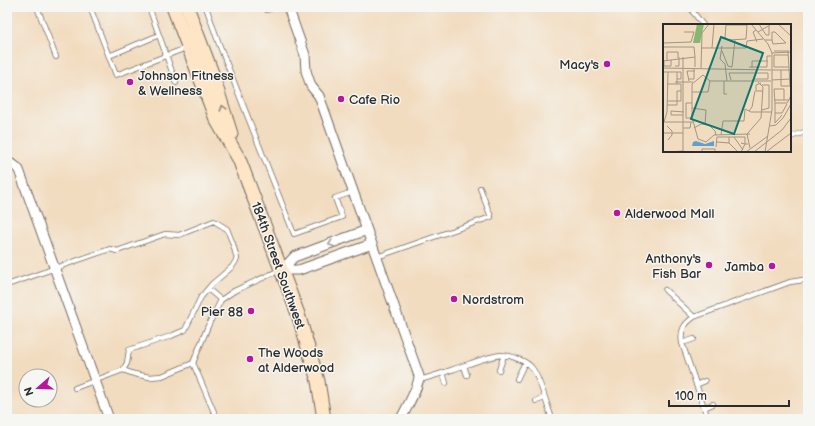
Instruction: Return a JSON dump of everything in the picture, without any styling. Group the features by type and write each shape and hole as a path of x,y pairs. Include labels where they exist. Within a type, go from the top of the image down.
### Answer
{"main road":[{"name":"184th Street Southwest","path":"173,7 216,119 239,159"},
{"name":"184th Street Southwest","path":"188,11 212,73 239,159 298,314 318,381 324,419"},
{"path":"188,11 188,28 192,39 188,47 195,49 204,69 212,73"}],"street":[{"path":"288,7 305,55 306,71 311,86 319,96 420,376 401,419"},
{"path":"7,163 15,165 19,170 109,419"},
{"path":"282,270 294,257 367,230"},
{"path":"282,270 299,270 372,244"}],"lane":[{"path":"37,7 56,56"},
{"path":"90,7 116,75 188,47"},
{"path":"149,7 176,83"},
{"path":"206,7 219,44 294,234 342,217 335,198 353,192"},
{"path":"266,7 267,10 276,7"},
{"path":"691,7 702,24"},
{"path":"109,56 160,35"},
{"path":"791,137 808,131"},
{"path":"377,257 491,217 480,188"},
{"path":"7,285 110,249 117,251 165,234 179,235 214,221 227,229 237,259 232,267 201,297 185,330 129,350 128,363 123,370 75,388"},
{"path":"123,370 134,374 162,376 193,363 208,326 221,300 234,291 282,270"},
{"path":"708,419 682,343 682,330 686,322 694,317 790,282 808,280"},
{"path":"208,289 221,300"},
{"path":"665,290 694,317"},
{"path":"682,343 694,339"},
{"path":"419,380 489,357 504,355 525,362 532,368 538,380 552,419"},
{"path":"499,370 504,355"},
{"path":"517,379 525,362"},
{"path":"193,363 214,412"},
{"path":"464,366 467,376"},
{"path":"443,373 446,383"},
{"path":"696,384 705,381"},
{"path":"536,402 545,398"},
{"path":"704,408 714,404"}],"place":[{"name":"Macy's","path":"607,64"},
{"name":"Johnson Fitness & Wellness","path":"130,82"},
{"name":"Cafe Rio","path":"341,99"},
{"name":"Alderwood Mall","path":"617,213"},
{"name":"Anthony's Fish Bar","path":"709,265"},
{"name":"Jamba","path":"772,266"},
{"name":"Nordstrom","path":"454,299"},
{"name":"Pier 88","path":"251,311"},
{"name":"The Woods at Alderwood","path":"250,359"}]}
